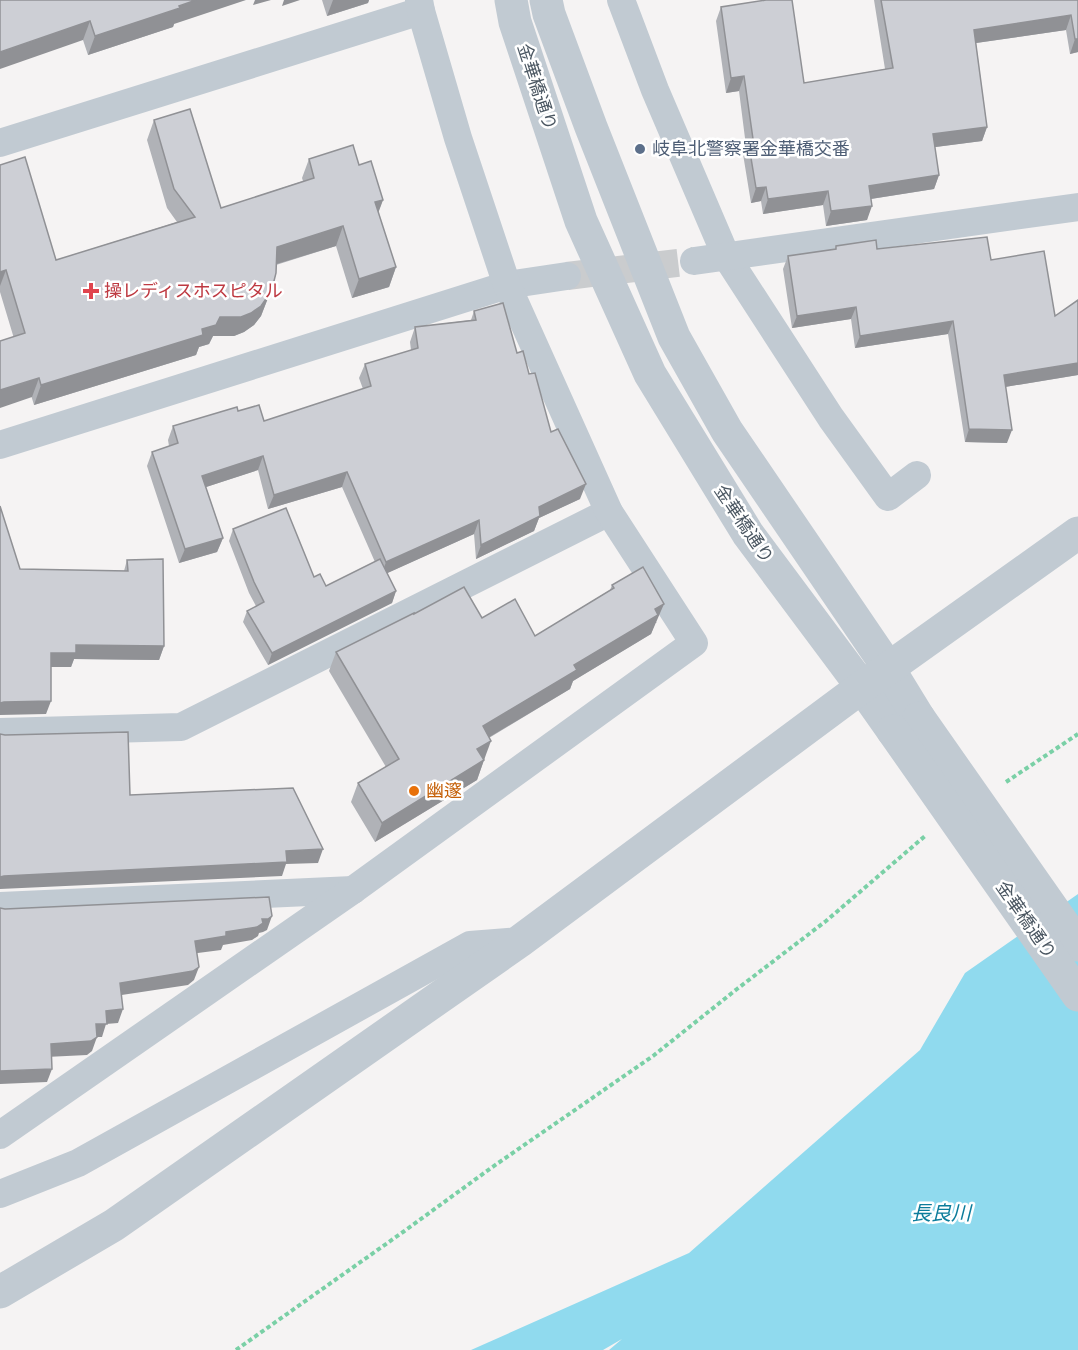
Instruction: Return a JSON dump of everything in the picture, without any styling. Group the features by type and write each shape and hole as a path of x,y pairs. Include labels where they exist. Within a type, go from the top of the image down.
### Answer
{"street":[{"name":"金華橋通り","path":"511,0 515,22 581,221 650,374 748,534 862,687 906,724 1078,945"},
{"name":"金華橋通り","path":"546,0 549,14 591,127 674,337 727,431 889,669 906,724 1078,995"},
{"path":"621,0 655,90 726,256 831,418 888,497 917,475"},
{"path":"0,143 420,5 458,138 507,285 609,512 694,643 353,890 0,1135"},
{"path":"694,261 1078,207"},
{"path":"0,445 507,285 567,276"},
{"path":"0,732 181,727 609,512"},
{"path":"0,1292 114,1225 520,941 862,687 1078,533"},
{"path":"0,906 353,890"},
{"path":"0,1194 78,1163 470,945 520,941"}],"path":[{"path":"236,1350 491,1168 653,1056 826,921 920,840"}],"water":[{"name":"長良川","path":"1078,894 1078,1350 609,1350 622,1339 603,1350 471,1350 689,1253 920,1050 965,973"}],"building":[{"path":"0,0 196,0 179,6 180,8 95,36 90,21 0,52"},
{"path":"766,0 792,0 804,83 893,68 881,0 1078,0 1078,39 1075,39 1071,15 974,30 987,127 933,134 939,175 869,186 872,206 831,211 828,191 768,199 766,187 756,188 748,140 753,139 744,76 731,78 721,7"},
{"path":"190,109 221,208 314,178 309,159 353,145 359,165 371,161 383,200 375,202 396,267 359,279 343,226 277,247 273,285 261,306 251,313 241,317 220,317 216,325 202,329 203,335 41,385 39,378 0,390 0,341 25,333 6,270 0,272 0,165 25,157 56,260 195,217 174,189 154,120"},
{"path":"987,237 991,260 1044,251 1055,316 1078,300 1078,363 1004,375 1012,430 969,429 953,321 860,336 856,307 797,316 788,256 876,240 877,249"},
{"path":"503,303 517,353 523,351 529,374 535,373 551,432 558,429 586,484 539,507 540,516 481,545 479,520 386,562 347,472 274,495 263,456 202,476 223,538 185,549 152,452 178,443 173,426 237,407 238,411 259,405 264,421 371,386 365,364 418,348 415,327 476,320 474,311"},
{"path":"0,506 20,569 128,571 127,560 163,559 164,646 76,645 76,653 51,653 51,701 0,703"},
{"path":"286,508 314,577 320,574 326,586 380,559 396,591 272,653 247,611 264,602 233,529"},
{"path":"643,567 664,604 655,609 658,615 574,665 577,670 483,726 491,741 477,749 484,760 382,823 358,783 399,759 336,652 464,587 482,618 515,599 535,636 614,588 612,585"},
{"path":"128,732 130,795 293,788 323,849 286,851 287,862 0,877 0,734"},
{"path":"269,897 272,916 262,919 263,923 257,927 226,932 226,936 195,941 199,967 193,971 120,983 123,1009 106,1011 107,1024 96,1024 97,1037 91,1041 51,1044 52,1069 0,1071 0,908"}],"tunnel":[{"path":"567,276 694,261"}],"place":[{"name":"岐阜北警察署金華橋交番","path":"640,149"},
{"name":"操レディスホスピタル","path":"91,291"},
{"name":"幽邃","path":"414,791"}]}
